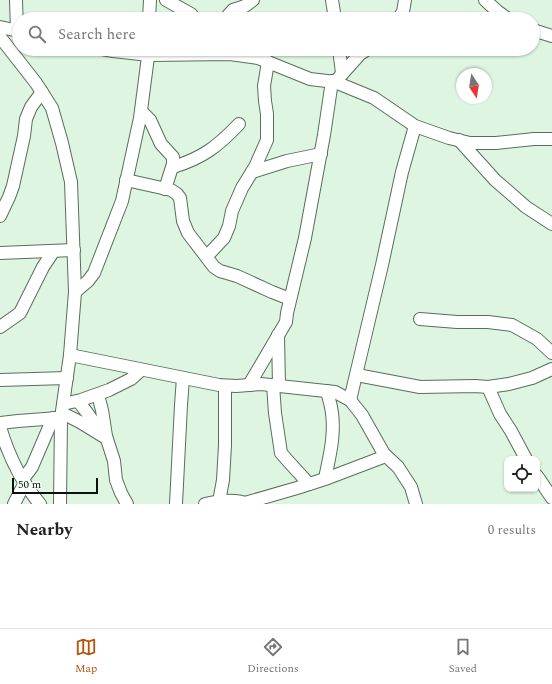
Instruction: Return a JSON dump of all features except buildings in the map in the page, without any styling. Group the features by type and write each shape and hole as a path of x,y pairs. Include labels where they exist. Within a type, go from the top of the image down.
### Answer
{"street":[{"path":"16,0 17,12"},
{"path":"149,12 150,0"},
{"path":"166,0 184,12"},
{"path":"231,12 246,6 253,0"},
{"path":"332,0 334,12"},
{"path":"403,12 405,0"},
{"path":"485,0 499,12"},
{"path":"500,0 503,12"},
{"path":"0,27 12,30"},
{"path":"540,32 552,36"},
{"path":"0,36 12,52"},
{"path":"15,56 36,83 52,108 71,182 75,292 70,355 60,413 60,504"},
{"path":"75,292 88,282 94,273 122,201 141,111 148,56"},
{"path":"244,56 258,58 310,79 336,79 374,98 415,126 449,138 470,143 552,139"},
{"path":"249,385 286,322 305,238 336,79 338,56"},
{"path":"336,79 358,56"},
{"path":"206,256 224,238 229,226 232,211 242,188 255,167 267,140 267,114 264,86 268,62"},
{"path":"0,216 13,186 26,119 31,107 42,92"},
{"path":"141,111 150,120 161,144 174,157 173,167 164,189"},
{"path":"173,167 185,164 204,154 239,124"},
{"path":"350,400 357,375 402,172 415,126"},
{"path":"459,140 495,180 526,207 552,224"},
{"path":"252,172 287,161 321,154"},
{"path":"126,180 171,190 177,194 180,198 183,221 188,233 214,267 220,271 237,276 290,299"},
{"path":"0,253 74,250"},
{"path":"0,327 20,313 43,267 53,252"},
{"path":"420,319 457,322 488,322 512,325 537,338 552,353"},
{"path":"278,334 275,414 281,453 309,484"},
{"path":"70,355 220,386 261,384 335,392 350,400 362,416 384,454 398,467 418,503"},
{"path":"357,375 420,387 488,387 510,384 532,378 552,369"},
{"path":"40,504 24,481 4,441 0,423 60,413 78,401 98,394 131,379 141,370"},
{"path":"0,380 67,378"},
{"path":"176,504 183,378"},
{"path":"219,502 223,480 225,445 225,386"},
{"path":"488,387 500,414 524,456"},
{"path":"325,478 333,435 332,407 327,392"},
{"path":"98,394 103,435"},
{"path":"78,401 103,435 114,461 118,488 127,504"},
{"path":"60,413 103,435"},
{"path":"14,504 24,481 60,413"},
{"path":"205,504 240,500 246,503 309,484 386,456"},
{"path":"540,480 552,498"}]}
